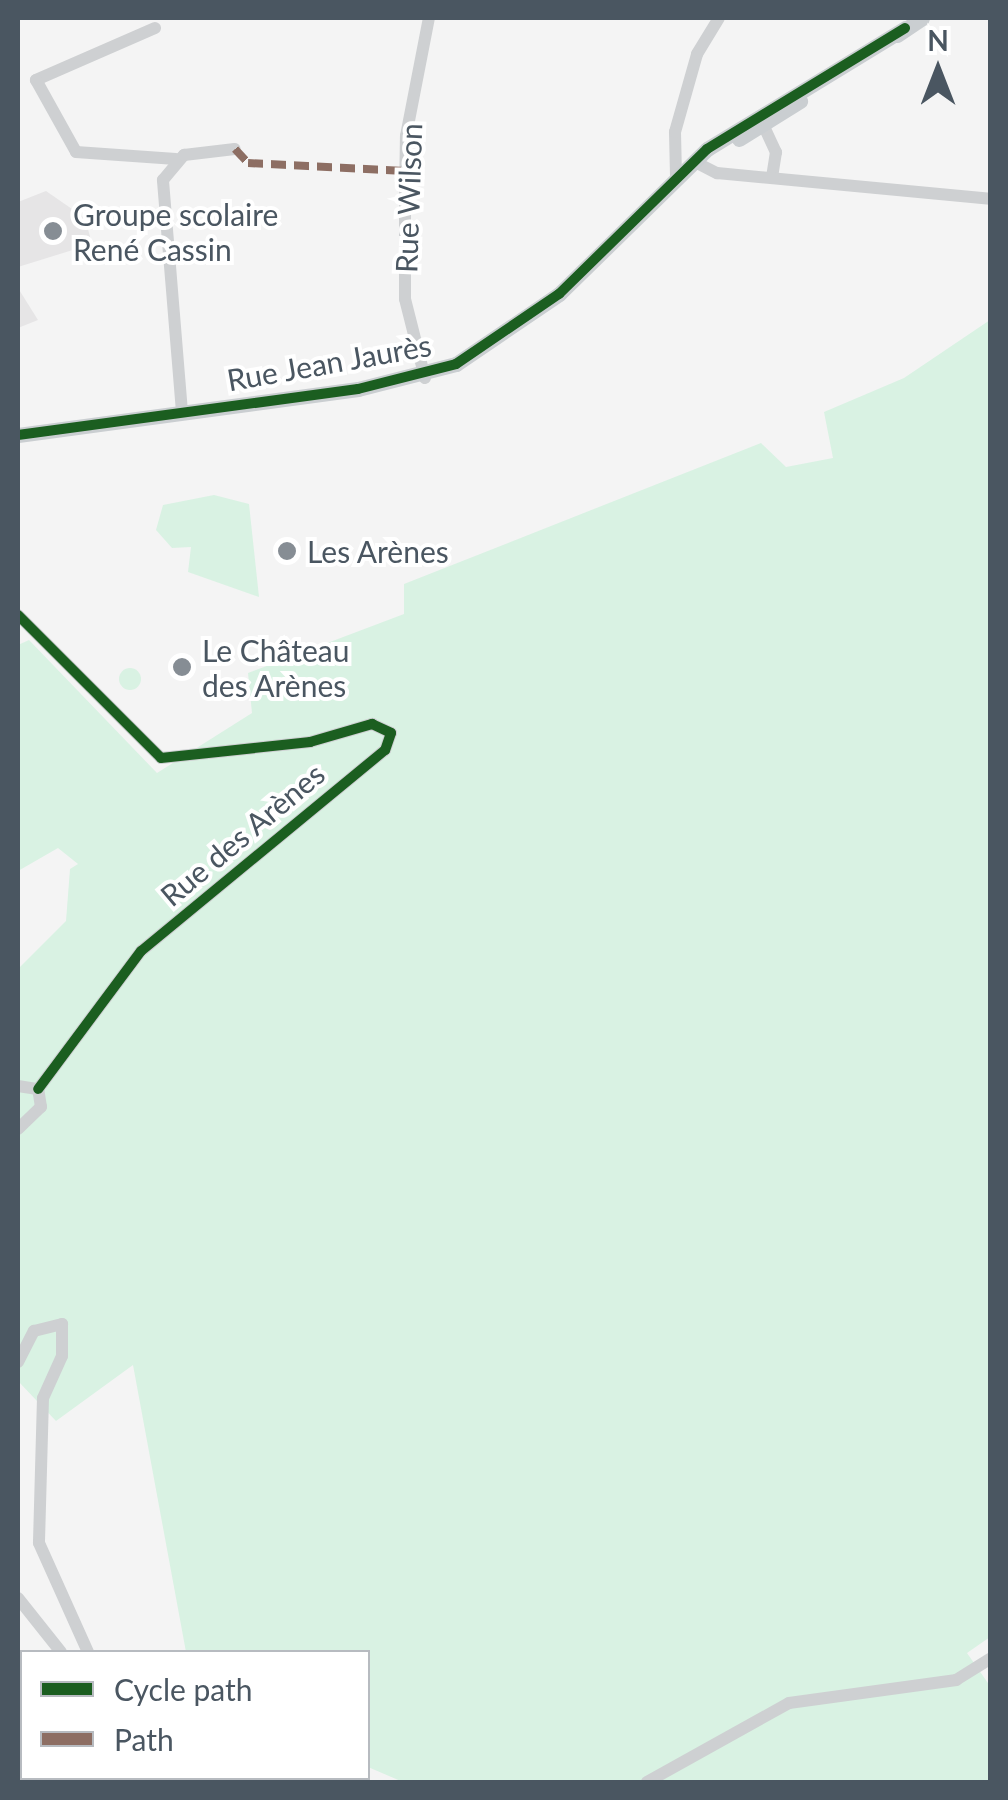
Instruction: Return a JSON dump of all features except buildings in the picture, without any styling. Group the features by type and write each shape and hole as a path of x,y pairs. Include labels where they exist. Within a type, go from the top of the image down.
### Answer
{"main road":[{"name":"Rue Jean Jaurès","path":"18,435 425,378 559,294 676,176 695,162 922,18"}],"street":[{"name":"Rue Wilson","path":"425,378 405,300 404,197 406,136 430,18"},
{"path":"676,176 675,132 719,18"},
{"path":"155,28 36,80 76,152 176,159 235,149"},
{"path":"761,120 776,152 772,176"},
{"path":"176,159 163,180 182,412"},
{"path":"695,162 717,173 990,198"},
{"name":"Rue des Arènes","path":"18,615 160,758 310,742 372,724 391,733 386,750 141,951 38,1089"},
{"path":"18,1086 38,1089 41,1106 18,1128"},
{"path":"18,1362 34,1331 62,1324 62,1356 44,1398 39,1543 87,1650"},
{"path":"18,1598 59,1650"},
{"path":"647,1782 789,1704 956,1680 990,1659"},
{"path":"672,1782 685,1760"}],"shaded area":[{"name":"Groupe scolaire René Cassin","path":"46,191 85,218 92,244 18,267 18,202"},
{"name":"Groupe scolaire René Cassin","path":"18,288 38,320 18,328"}],"green space":[{"path":"990,320 990,1637 967,1653 990,1686 990,1782 403,1782 370,1768 370,1650 186,1650 133,1365 56,1421 18,1381 18,969 66,921 70,869 78,864 58,848 18,871 18,645 29,640 157,773 252,713 248,673 404,614 404,584 761,443 786,467 833,458 824,412 904,378"},
{"path":"214,495 249,504 259,597 188,572 191,547 172,548 156,530 163,505"},
{"path":"130,668 138,671 138,687 130,690 122,687 119,679 122,671"},
{"path":"18,1707 20,1780 82,1782 18,1782"}],"waterway":[{"path":"28,1782 32,1780"}],"marked path":[{"path":"235,149 248,163 405,171"}],"cycle path":[{"path":"18,435 358,389 456,364 559,294 707,149 905,28"},
{"path":"18,615 161,758 310,742 372,724 391,733 385,750 141,951 38,1089"}],"place":[{"name":"Groupe scolaire René Cassin","path":"53,231"},
{"name":"Les Arènes","path":"287,551"},
{"name":"Le Château des Arènes","path":"182,667"}]}
